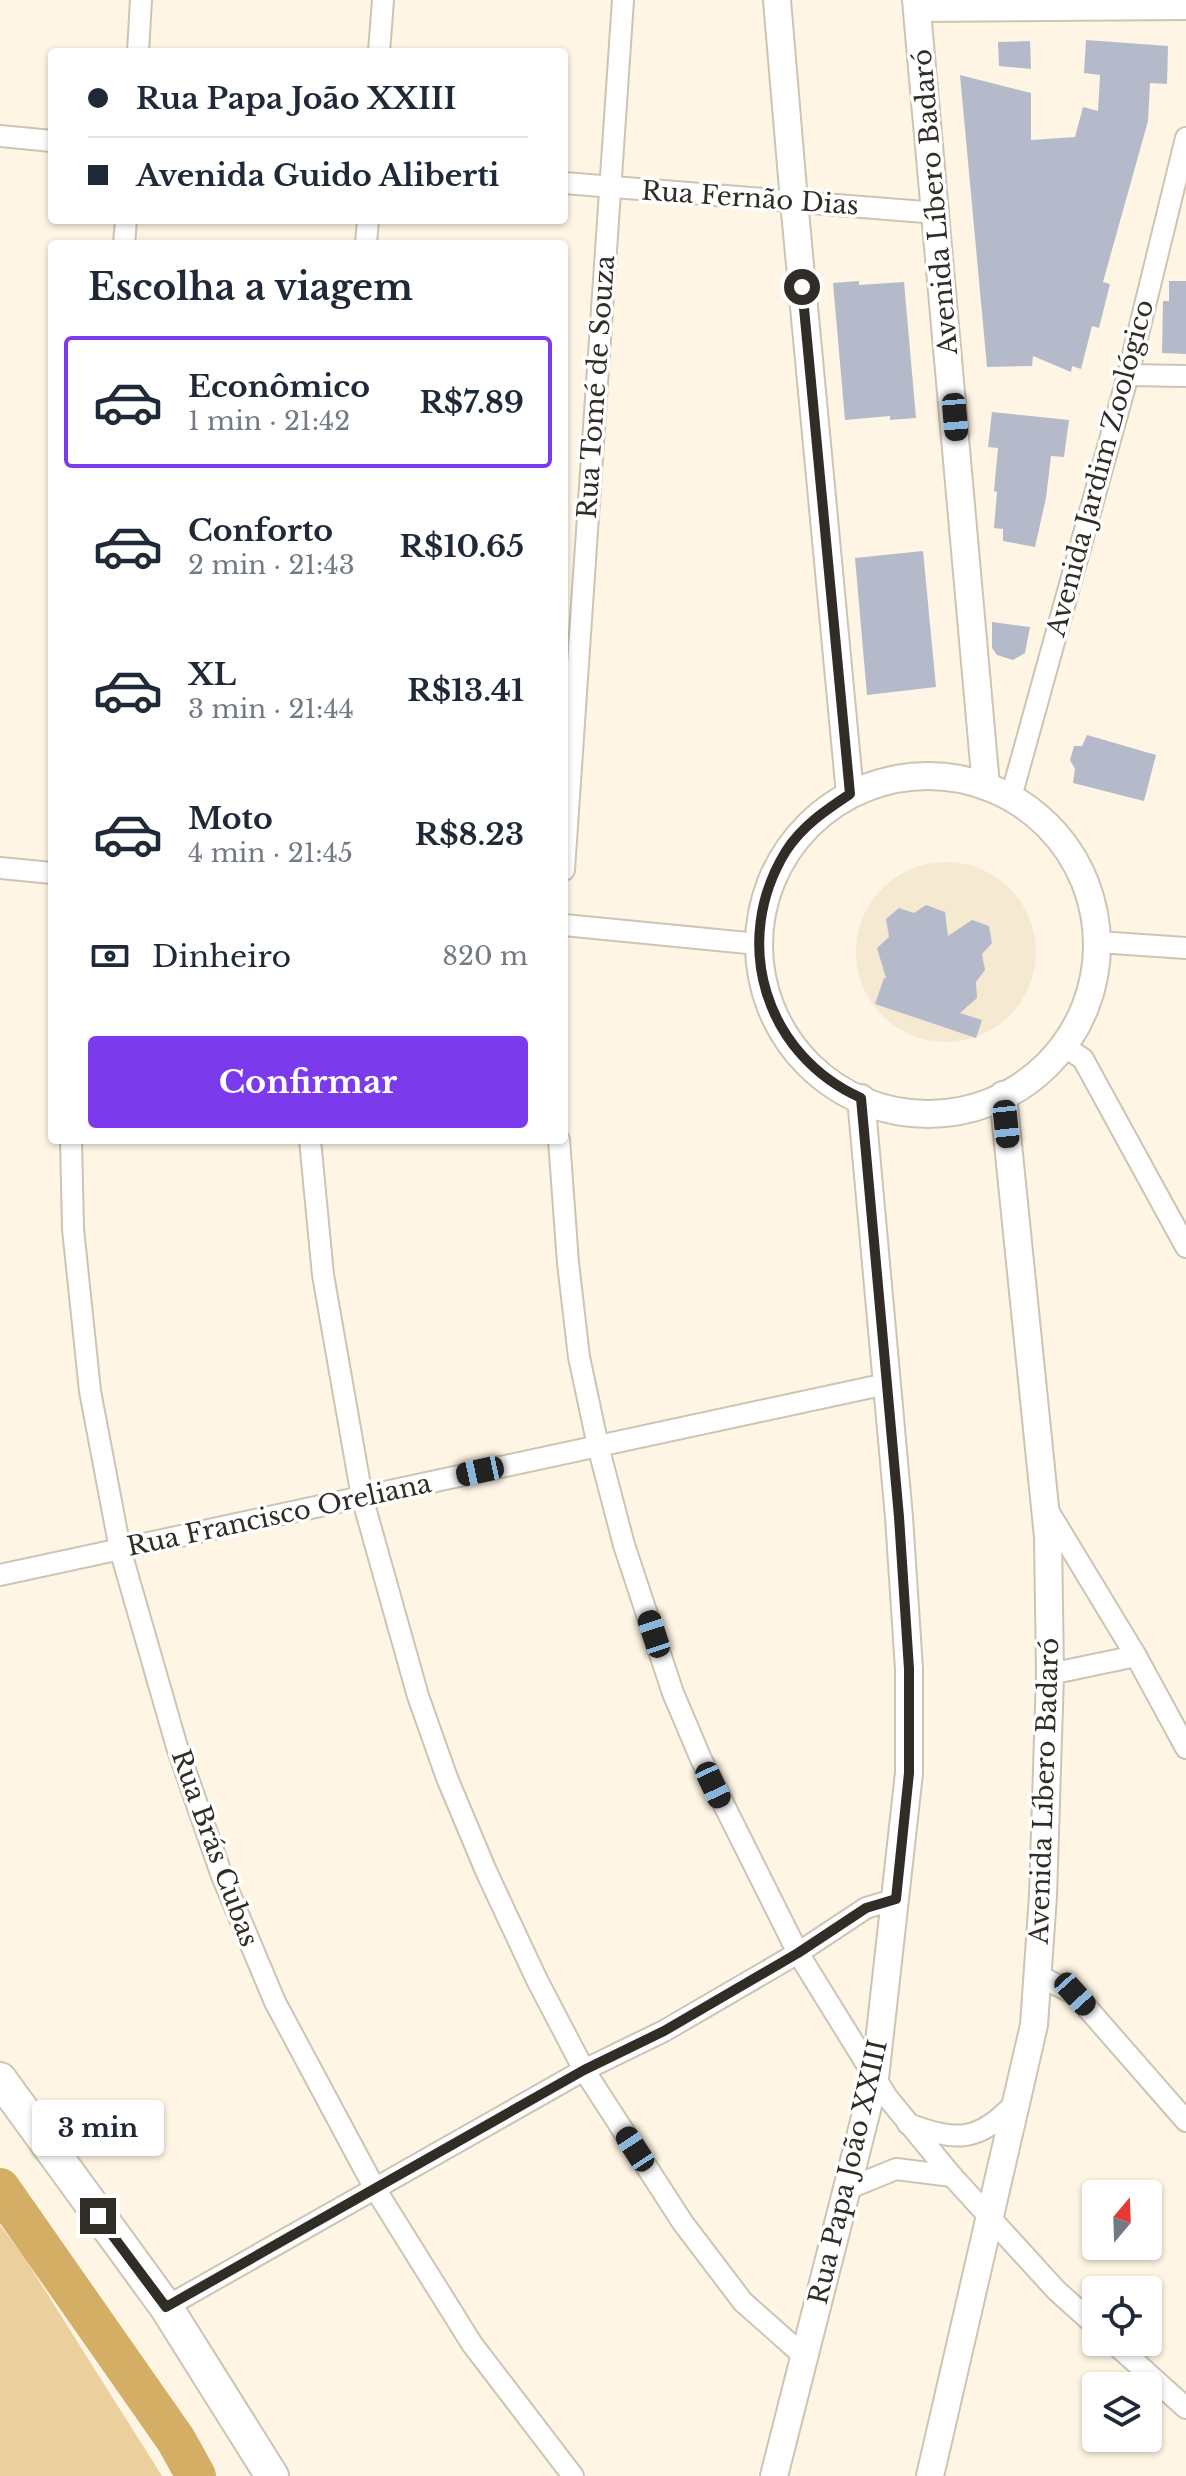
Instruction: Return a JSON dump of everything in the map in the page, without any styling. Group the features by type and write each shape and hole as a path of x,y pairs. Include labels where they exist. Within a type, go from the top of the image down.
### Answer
{"main road":[{"path":"0,2079 166,2307 272,2476"}],"street":[{"path":"138,48 141,0"},
{"path":"379,48 383,0"},
{"name":"Rua Tomé de Souza","path":"568,811 623,0"},
{"path":"777,0 850,794"},
{"path":"916,4 1186,6"},
{"name":"Avenida Líbero Badaró","path":"916,4 986,786"},
{"path":"0,136 48,141"},
{"name":"Avenida Jardim Zoológico","path":"1011,797 1178,199 1186,138"},
{"name":"Rua Fernão Dias","path":"568,183 937,213"},
{"path":"1128,375 1186,376"},
{"path":"941,776 986,786 1011,797 1039,818 1070,854 1082,874 1093,907 1098,942 1089,998 1064,1046 1040,1072 1014,1091 971,1109 925,1114 880,1107 837,1087 801,1057 775,1018 761,974 758,944 768,887 787,849 815,818 850,794 894,779 941,776"},
{"path":"0,868 48,873"},
{"path":"568,925 758,944"},
{"path":"1098,942 1186,948"},
{"path":"1064,1046 1083,1059 1186,1247"},
{"name":"Avenida Líbero Badaró","path":"930,2476 1034,2025 1043,1896 1050,1674 1045,1506 1003,1095"},
{"name":"Rua Papa João XXIII","path":"774,2476 875,2078 909,1773 909,1669 861,1098"},
{"name":"Rua Brás Cubas","path":"71,1144 73,1229 90,1391 120,1549 177,1747 222,1876 275,2002 374,2187 472,2344 573,2476"},
{"path":"310,1144 323,1275 362,1497 418,1696 447,1778 531,1967 584,2070 683,2223 743,2302 804,2356"},
{"path":"559,1144 579,1357 598,1446 624,1545 673,1693 731,1823 798,1953 906,2124 1056,2290 1082,2313"},
{"name":"Rua Francisco Oreliana","path":"0,1575 886,1384"},
{"path":"1045,1506 1136,1656 1186,1748"},
{"path":"1050,1674 1136,1656"},
{"path":"166,2307 584,2070 664,2031 798,1953 866,1908 896,1899"},
{"path":"1037,1975 1075,1994 1186,2121"},
{"path":"906,2124 932,2133 955,2136 981,2133 997,2123 1015,2103"},
{"path":"847,2189 896,2169 952,2176"},
{"path":"1128,2356 1186,2408"}],"shaded area":[{"path":"946,862 964,863 981,869 1010,888 1029,917 1035,934 1035,970 1029,987 1010,1016 981,1035 964,1041 946,1042 928,1041 911,1035 882,1016 863,987 857,970 856,952 857,934 863,917 882,888 911,869 928,863"},
{"path":"0,2225 24,2257 162,2476 0,2476"}],"building":[{"path":"1086,40 1168,46 1167,84 1150,83 1148,121 1103,282 1110,284 1099,328 1092,326 1081,369 1072,366 1071,372 1033,356 1032,366 987,367 960,75 1031,93 1031,140 1075,137 1083,107 1098,111 1100,75 1084,73"},
{"path":"1030,41 1031,69 999,66 998,42"},
{"path":"859,281 859,285 904,282 916,418 890,420 890,416 845,420 833,283"},
{"path":"1169,281 1186,281 1186,354 1162,353 1163,301 1169,301"},
{"path":"992,412 1069,420 1064,457 1051,456 1035,547 1003,541 1003,529 994,528 998,448 988,447"},
{"path":"923,551 936,687 867,695 855,558"},
{"path":"992,622 1030,627 1025,653 1013,660 997,655 992,648"},
{"path":"1087,735 1156,755 1144,801 1073,783 1075,769 1070,760 1074,746 1082,746"},
{"path":"926,905 945,912 948,936 972,920 989,926 992,943 982,954 985,970 976,982 977,998 960,1013 982,1020 976,1038 875,1004 886,978 877,948 889,937 886,919 899,908 914,913"}],"waterway":[{"path":"0,2188 176,2440 196,2476"}],"route":[{"path":"98,2216 166,2307 319,2217 584,2070 664,2031 798,1953 866,1908 896,1899 909,1773 909,1669 899,1517 861,1098 837,1087 801,1057 775,1018 761,974 758,944 768,887 787,849 815,818 850,794 802,287"}]}
